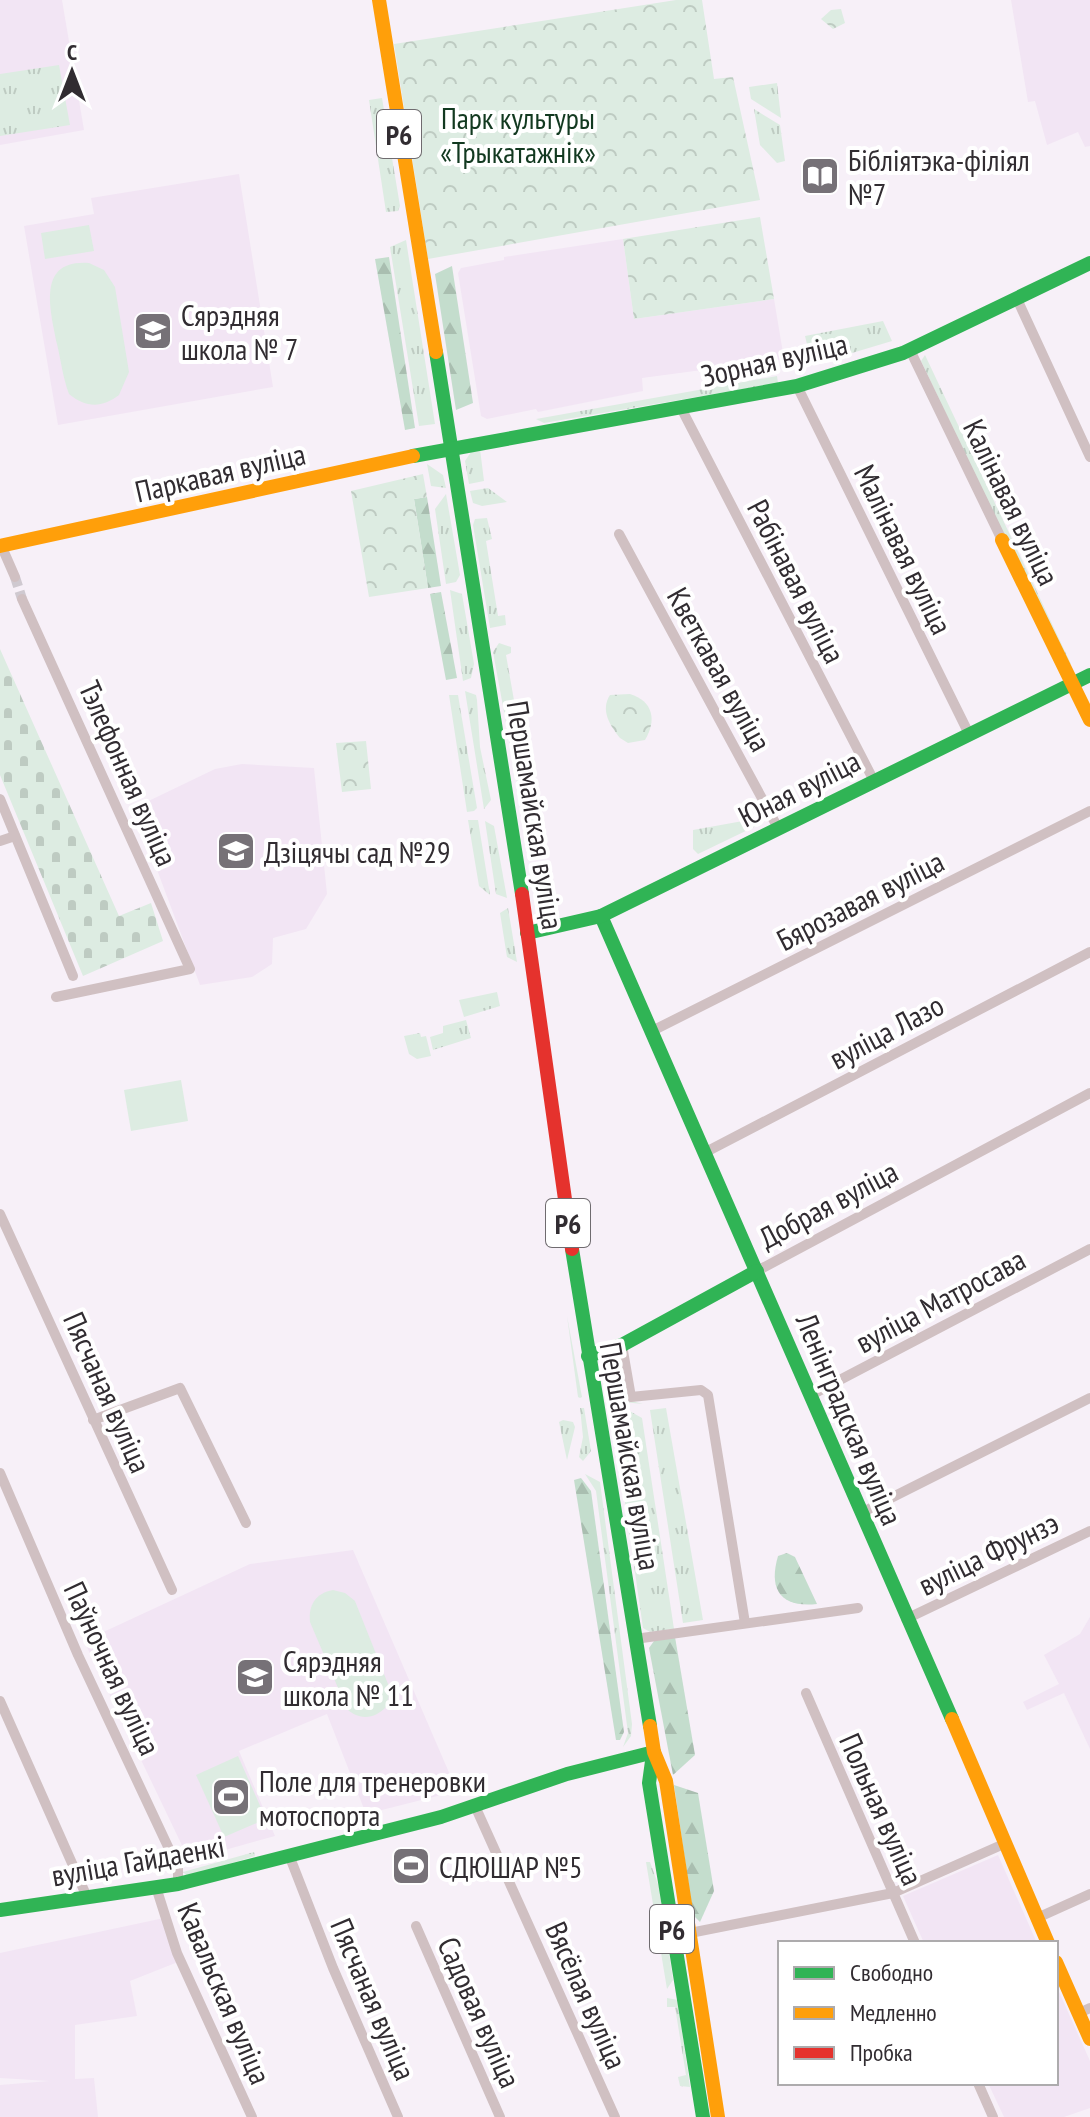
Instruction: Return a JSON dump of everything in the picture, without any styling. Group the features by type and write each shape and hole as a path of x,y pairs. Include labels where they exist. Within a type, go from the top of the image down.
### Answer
{"street":[{"name":"Першамайская вуліца","path":"379,0 527,933 588,1356 654,1752 666,1781 718,2117"},
{"name":"Зорная вуліца","path":"450,447 797,386 910,350 1090,263"},
{"path":"1017,299 1090,457"},
{"name":"Калінавая вуліца","path":"910,350 1090,720"},
{"name":"Малінавая вуліца","path":"797,386 969,734"},
{"name":"Рабінавая вуліца","path":"680,406 873,779"},
{"name":"Паркавая вуліца","path":"0,543 450,447"},
{"name":"Кветкавая вуліца","path":"619,534 778,828"},
{"path":"0,543 15,577"},
{"name":"Тэлефонная вуліца","path":"22,599 190,969 56,997"},
{"name":"Юная вуліца","path":"527,933 601,916 873,779 1090,675"},
{"path":"0,799 73,976"},
{"name":"Бярозавая вуліца","path":"652,1031 1090,811"},
{"path":"0,841 15,836"},
{"name":"Ленінградская вуліца","path":"601,916 813,1394 906,1619 1047,1941"},
{"name":"вуліца Лазо","path":"704,1153 1090,952"},
{"name":"Добрая вуліца","path":"588,1356 622,1345 1090,1093"},
{"name":"Пясчаная вуліца","path":"0,1214 172,1590"},
{"name":"вуліца Матросава","path":"813,1394 1090,1249"},
{"name":"Першамайская вуліца","path":"622,1345 631,1397 701,1390 708,1395 745,1623"},
{"path":"93,1420 180,1388 246,1523"},
{"path":"863,1512 1090,1398"},
{"name":"Паўночная вуліца","path":"0,1473 78,1655 178,1868 178,1884"},
{"name":"вуліца Фрунзэ","path":"906,1619 1090,1531"},
{"path":"635,1639 858,1608"},
{"name":"Польная вуліца","path":"806,1693 914,1941"},
{"path":"0,1701 87,1897"},
{"name":"Першамайская вуліца","path":"654,1752 649,1783 703,2117"},
{"name":"вуліца Гайдаенкі","path":"0,1910 178,1884 475,1806 567,1774 654,1752"},
{"name":"Вясёлая вуліца","path":"475,1806 615,2117"},
{"path":"690,1933 893,1893 1006,1843"},
{"name":"Пясчаная вуліца","path":"289,1855 398,2117"},
{"name":"Кавальская вуліца","path":"156,1887 177,1953 252,2117"},
{"path":"1037,1918 1090,1894"},
{"name":"Садовая вуліца","path":"416,1926 500,2117"},
{"path":"1058,1965 1084,2010 1090,2039"},
{"path":"979,2085 993,2117"}],"shaded area":[{"path":"0,0 62,0 84,130 0,145"},
{"path":"1011,0 1090,0 1090,146 1085,147 1078,132 1047,145 1035,101 1028,102"},
{"name":"Сярэдняя школа № 7","path":"239,174 273,387 58,425 24,226 94,214 91,198"},
{"path":"623,239 634,319 774,299 784,359 642,378 643,391 538,412 536,409 487,419 481,416 458,273 461,268 504,260 504,257"},
{"name":"Дзіцячы сад №29","path":"242,764 314,768 327,894 306,929 273,938 272,964 252,977 200,985 134,808 215,769"},
{"name":"Сярэдняя школа № 11","path":"353,1550 457,1791 366,1814 327,1714 239,1751 275,1836 189,1860 84,1641 250,1564"},
{"path":"1090,1617 1090,1749 1064,1693 1027,1710 1023,1702 1059,1684 1044,1655 1080,1634"},
{"path":"998,1855 1036,1941 923,1941 903,1896"},
{"path":"164,1918 183,1960 130,1981 137,2016 75,2025 75,2079 94,2078 98,2117 0,2117 0,2085 49,2081 0,2078 0,1953"},
{"path":"1058,1989 1090,2061 1090,2108 1064,2117 1004,2117 989,2085 1058,2085"}],"green space":[{"name":"Парк культуры «Трыкатажнік»","path":"676,0 702,0 714,79 733,77 760,200 428,259 394,44"},
{"path":"841,9 845,23 833,29 821,19 831,10"},
{"path":"59,65 70,125 0,136 0,74"},
{"path":"777,83 781,118 751,99 749,87"},
{"path":"382,98 400,206 398,211 386,212 369,100"},
{"path":"754,109 780,125 785,161 777,163 760,145"},
{"path":"760,217 774,299 634,319 623,239"},
{"path":"89,225 94,251 45,259 41,233"},
{"path":"406,240 435,424 419,426 390,247"},
{"path":"389,257 415,428 405,430 375,259"},
{"path":"89,263 104,270 115,287 129,372 119,395 94,405 69,394 50,303 50,290 60,269 72,264"},
{"path":"452,266 473,403 456,410 435,274"},
{"path":"883,321 892,341 812,365 805,336"},
{"path":"925,355 1071,664 1065,666 921,361"},
{"path":"777,376 778,383 544,423 536,419"},
{"path":"473,449 480,449 484,481 469,484 465,461"},
{"path":"427,464 443,475 446,488 431,486"},
{"path":"423,474 427,497 414,499 428,588 369,597 351,491"},
{"path":"488,488 507,502 482,506 473,503 470,491"},
{"path":"446,494 460,575 456,582 446,584 435,509"},
{"path":"427,497 441,586 428,588 414,499"},
{"path":"487,518 492,539 486,541 498,616 505,615 506,625 490,628 473,525 475,519"},
{"path":"450,590 462,594 474,664 471,678 463,681"},
{"path":"441,592 457,678 446,680 430,594"},
{"path":"499,643 511,647 511,653 506,655 532,802 537,802 539,810 529,825 522,810 493,652"},
{"path":"0,649 119,916 151,903 163,941 83,976 0,775"},
{"path":"465,691 476,695 477,700 480,747 491,800 484,809"},
{"path":"630,694 644,701 652,719 645,740 628,743 613,728 606,706 610,695"},
{"path":"449,695 458,695 477,808 474,811 467,812"},
{"path":"366,741 371,789 342,792 336,743"},
{"path":"754,819 756,826 698,854 693,849 693,830"},
{"path":"468,820 478,820 490,895 479,886"},
{"path":"485,821 494,826 507,898 496,894"},
{"path":"508,908 517,962 507,957 500,913"},
{"path":"497,992 500,1006 464,1017 459,1000"},
{"path":"466,1020 471,1038 433,1050 430,1037 443,1033 443,1026"},
{"path":"420,1033 421,1037 426,1036 431,1056 417,1059 409,1054 404,1036"},
{"path":"181,1080 188,1121 131,1131 124,1090"},
{"path":"567,1316 582,1397 580,1398 578,1397"},
{"path":"614,1355 620,1358 628,1400 643,1404 623,1402"},
{"path":"617,1404 642,1418 674,1629 650,1632 643,1628 611,1405"},
{"path":"580,1408 584,1408 591,1451 583,1461 579,1457 583,1437"},
{"path":"666,1408 703,1620 683,1623 650,1410"},
{"path":"559,1422 573,1422 575,1427 567,1460"},
{"path":"585,1474 600,1482 632,1724 631,1736 623,1747 628,1733 596,1491"},
{"path":"581,1478 591,1491 624,1732 620,1740 616,1740 574,1480"},
{"path":"787,1553 795,1557 817,1604 794,1603 780,1594 776,1587 775,1568 778,1556"},
{"path":"333,1590 345,1593 355,1601 390,1689 387,1706 372,1716 362,1717 347,1709 310,1622 314,1601"},
{"path":"675,1637 695,1755 673,1775 649,1648 654,1641"},
{"name":"Поле для тренеровки мотоспорта","path":"238,1756 266,1819 224,1837 196,1775"},
{"path":"674,1785 698,1793 714,1891 700,1922 693,1915"},
{"path":"254,1852 255,1856 196,1874 187,1876 183,1872"},
{"path":"646,1862 650,1862 659,1887 673,1980 667,1989"},
{"path":"667,1998 678,2000 690,2087 680,2086 678,2077 686,2075 675,2007 667,2007"}],"tunnel":[{"path":"15,577 22,599"}],"traffic: fast":[{"path":"413,456 797,386 903,353 1090,263"},
{"path":"436,352 522,894"},
{"path":"527,933 601,916 1090,675"},
{"path":"601,916 952,1719"},
{"path":"572,1249 650,1726"},
{"path":"588,1356 622,1345 757,1271"},
{"path":"0,1910 178,1884 441,1817 567,1774 654,1752"},
{"path":"653,1754 649,1783 703,2117"}],"traffic: slow":[{"path":"379,0 436,352"},
{"path":"0,546 413,456"},
{"path":"1002,540 1090,720"},
{"path":"952,1719 1047,1941"},
{"path":"650,1726 654,1752 666,1781 718,2117"},
{"path":"1058,1967 1090,2039"}],"traffic: jam":[{"path":"522,894 572,1249"}],"place":[{"name":"Бібліятэка-філіял №7","path":"820,176"},
{"name":"Сярэдняя школа № 7","path":"153,331"},
{"name":"Дзіцячы сад №29","path":"236,851"},
{"name":"Сярэдняя школа № 11","path":"255,1677"},
{"name":"Поле для тренеровки мотоспорта","path":"231,1797"},
{"name":"СДЮШАР №5","path":"411,1866"}]}
